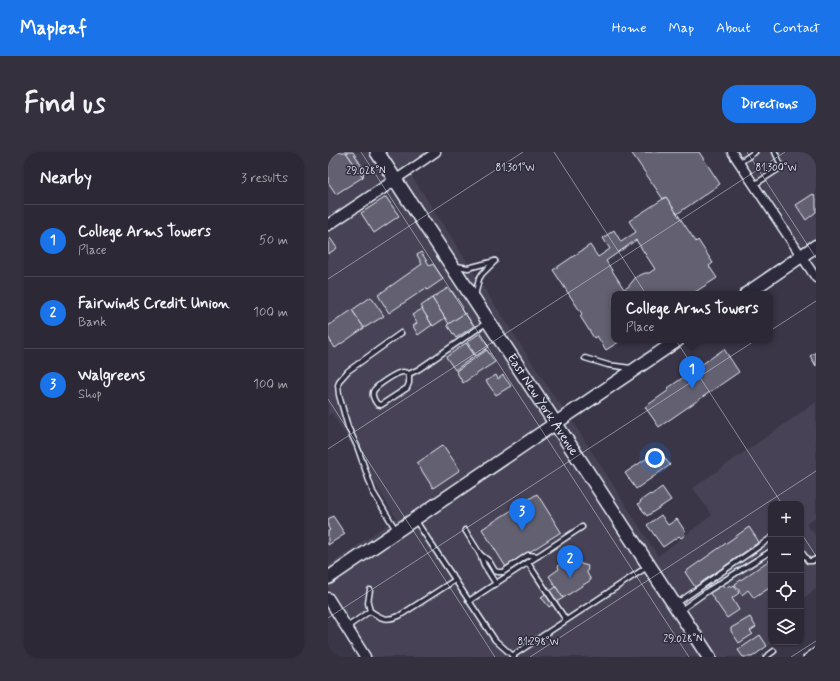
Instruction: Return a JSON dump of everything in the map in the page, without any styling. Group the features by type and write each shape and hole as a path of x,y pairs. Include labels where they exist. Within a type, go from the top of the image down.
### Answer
{"main road":[{"name":"East New York Avenue","path":"377,152 709,657"},
{"path":"750,291 816,246"},
{"path":"328,578 674,343"}],"street":[{"path":"328,225 436,152"},
{"path":"732,152 816,278"},
{"path":"328,598 365,657"}],"lane":[{"path":"739,163 756,152"},
{"path":"754,185 780,168 780,163 775,152"},
{"path":"450,264 468,268 495,261 479,279 474,300"},
{"path":"409,374 409,383 407,388 381,404 377,404 373,394 376,387 394,375 402,372 409,374 419,369 488,321"},
{"path":"396,531 373,492 357,446 348,427 338,394 338,385 340,380 348,371 401,334"},
{"path":"585,358 608,365 635,369"},
{"path":"415,519 495,640 513,657 566,620 649,566"},
{"path":"469,601 582,527"},
{"path":"464,530 480,554 484,565 496,584"},
{"path":"677,608 768,540"},
{"path":"677,608 690,605 709,590 768,553"},
{"path":"480,554 489,561 495,571 498,572 503,572 528,555 538,556"},
{"path":"804,555 808,561 816,559"},
{"path":"528,563 566,620"},
{"path":"370,590 368,602 370,611 380,618 390,619 400,616 455,580"},
{"path":"346,628 370,611"},
{"path":"806,657 816,650"},
{"path":"766,657 774,651"}],"shaded area":[{"path":"328,152 370,152 388,179 328,219"},
{"path":"384,152 428,152 397,172"},
{"path":"740,152 816,152 816,240 803,249 795,237 796,236"},
{"path":"411,175 557,401 559,401 565,411 557,416 403,181"},
{"path":"393,187 547,423 328,572 328,566 396,518 332,413 328,415 328,231"},
{"path":"816,402 816,517 806,524 816,536 816,589 804,598 804,501 768,501 768,645 770,645 753,657 716,657 562,425 571,419 658,556 712,515 693,488"},
{"path":"553,431 702,657 371,657 328,588 328,584"}],"building":[{"path":"335,152 346,152 363,177 336,194 328,182 328,156"},
{"path":"346,152 353,152 364,170 363,177"},
{"path":"631,152 699,152 720,184 677,214 666,197 663,199"},
{"path":"813,194 816,198 816,212 806,220 796,205"},
{"path":"386,197 399,216 374,233 361,213"},
{"path":"666,197 696,242 698,240 713,263 709,266 717,278 697,291 611,291 611,343 617,343 606,350 597,336 594,338 580,316 582,314 553,270 590,245 598,257 610,249 603,238 614,230 621,242 636,232 629,221","holes":["636,240 655,269 649,273 636,277 628,287 624,289 606,261"]},
{"path":"330,238 337,248 328,254 328,240"},
{"path":"421,252 430,266 433,264 443,279 427,290 426,288 389,313 378,295 422,264 417,255"},
{"path":"448,288 451,292 452,291 463,308 461,309 464,314 449,324 432,298"},
{"path":"371,297 384,316 364,328 352,310"},
{"path":"432,298 445,318 433,326 422,310 423,309 421,306"},
{"path":"422,309 432,325 418,335 413,326 417,323 412,315"},
{"path":"352,310 364,328 335,348 328,337 328,326"},
{"path":"465,313 474,326 456,338 447,325"},
{"path":"480,333 489,347 476,356 467,342"},
{"path":"466,343 475,356 455,370 446,357"},
{"path":"724,349 739,372 659,427 645,407 669,390 668,388"},
{"path":"487,350 495,362 463,383 456,371"},
{"path":"816,352 816,366 810,356"},
{"path":"496,375 498,379 503,375 511,386 496,395 486,381"},
{"path":"443,445 460,470 433,488 417,463"},
{"path":"659,450 670,465 636,489 625,473"},
{"path":"662,487 671,500 647,516 638,504 641,502 640,501"},
{"path":"537,494 561,532 506,567 482,529"},
{"path":"661,515 668,525 677,519 685,531 685,535 681,538 679,536 663,547 647,525"},
{"path":"333,516 345,534 328,545 328,531 330,530 328,527 328,519"},
{"path":"749,527 759,542 695,587 685,572"},
{"path":"576,558 581,564 588,566 587,573 591,580 563,598 549,576 559,569 558,566 568,559 570,562"},
{"path":"768,561 768,589 754,598 748,590 742,595 735,584"},
{"path":"722,583 726,588 730,585 731,587 734,585 739,593 732,598 739,610 727,618 709,592"},
{"path":"556,587 563,598 549,607 541,597"},
{"path":"750,617 756,627 750,631 753,634 739,643 731,631 731,628"},
{"path":"760,635 767,646 752,657 743,657 738,650"}],"place":[{"name":"College Arms Towers","path":"692,389"},
{"name":"Walgreens","path":"522,531"},
{"name":"Fairwinds Credit Union","path":"570,578"}]}
